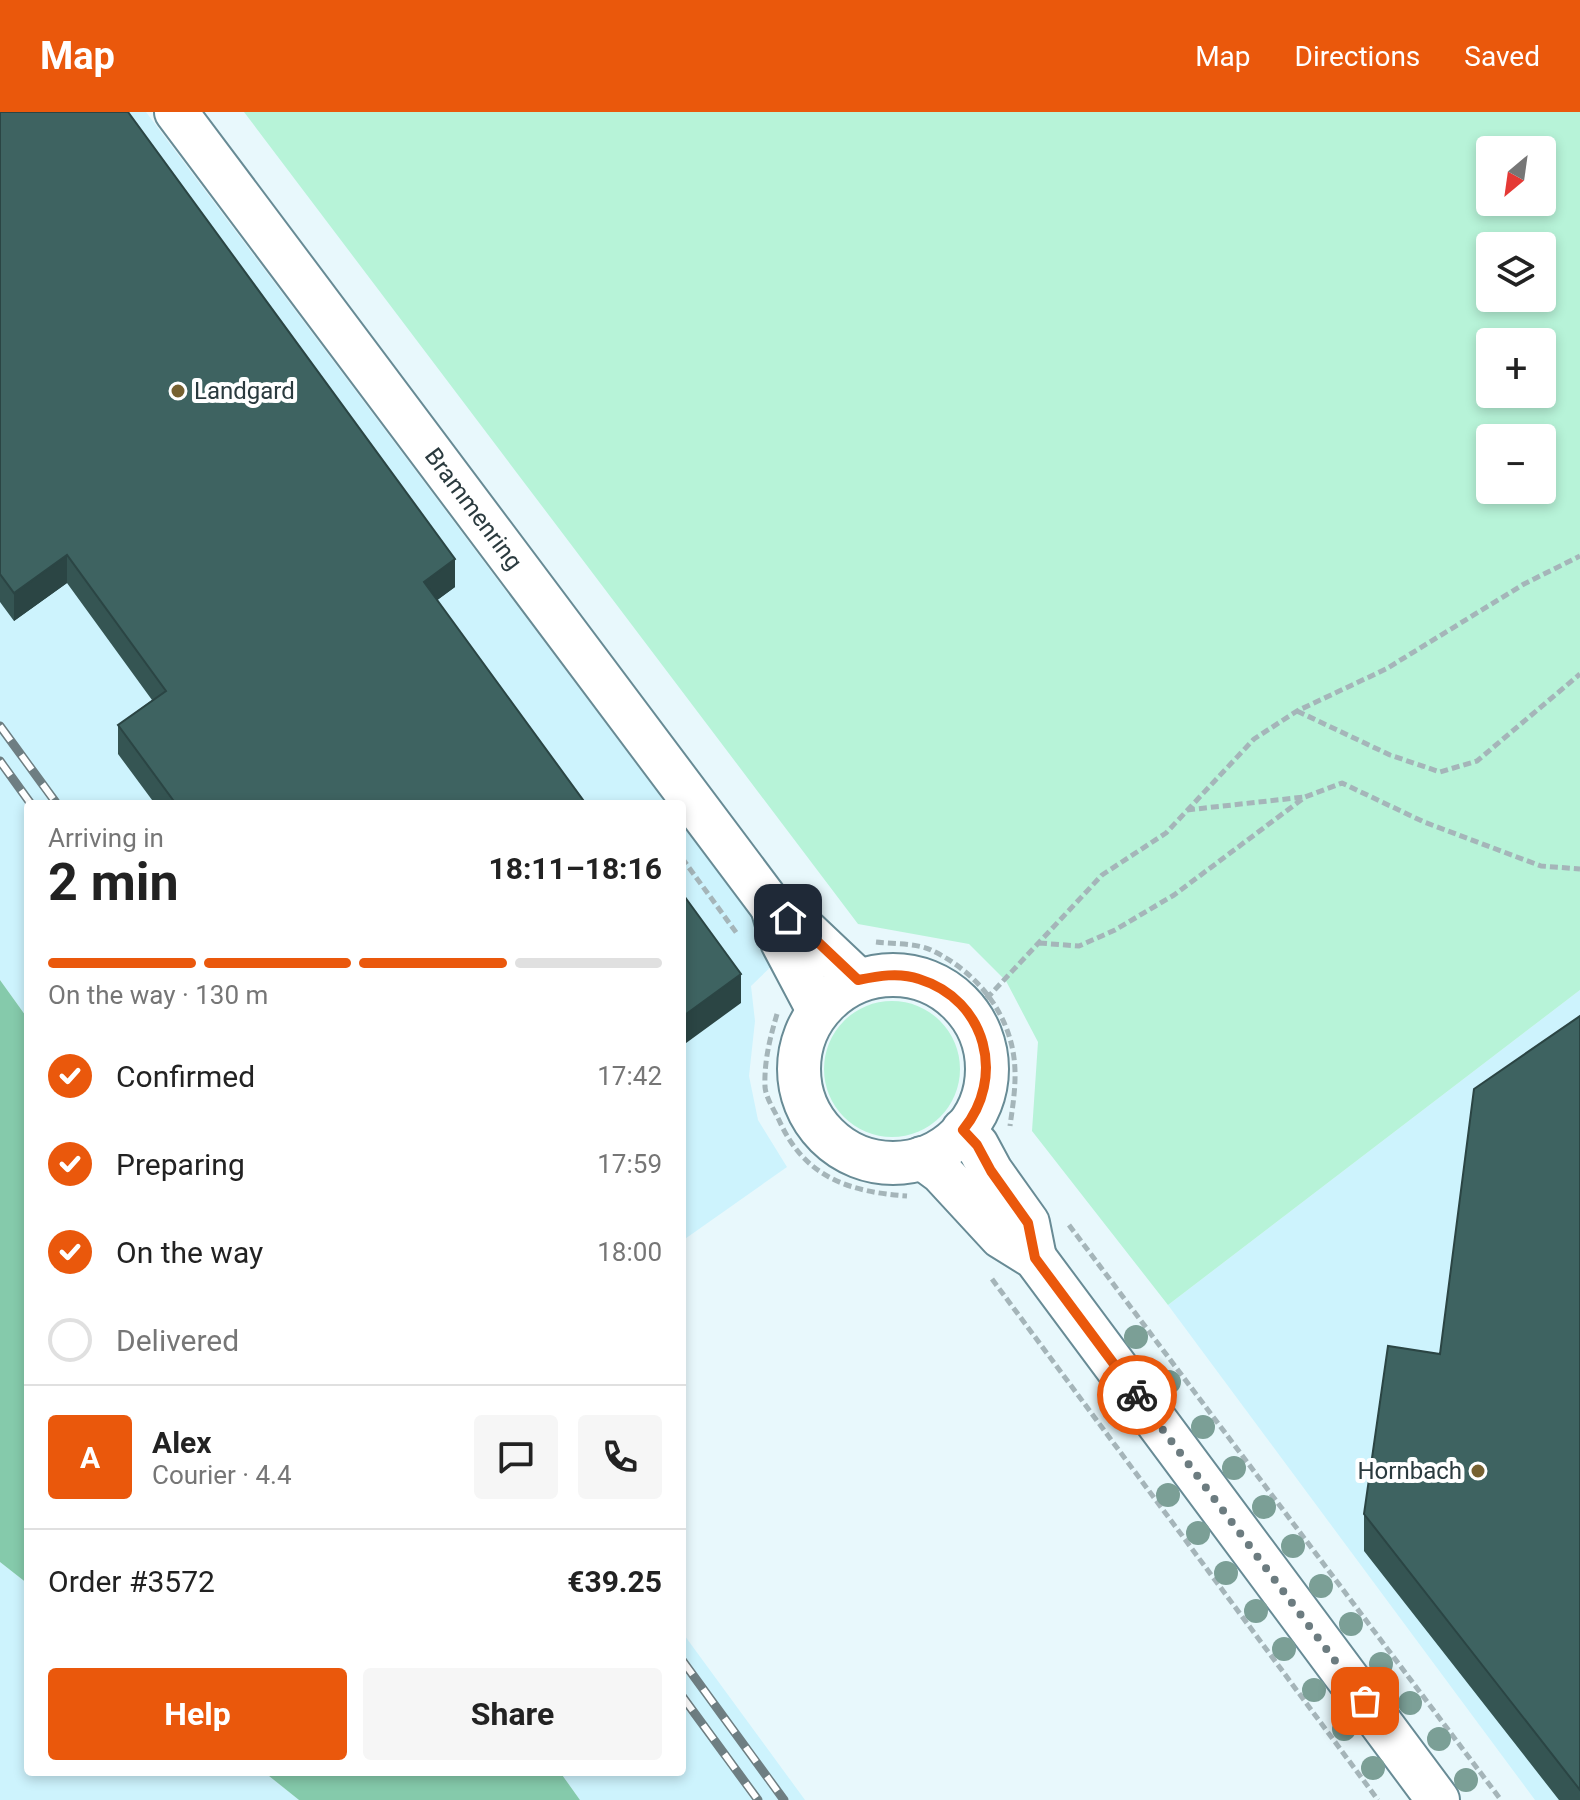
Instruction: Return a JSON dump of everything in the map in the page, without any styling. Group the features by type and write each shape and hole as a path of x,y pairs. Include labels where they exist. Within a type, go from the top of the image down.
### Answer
{"street":[{"name":"Brammenring","path":"176,112 772,907 803,928 858,980"},
{"name":"Brammenring","path":"772,907 798,1010"},
{"path":"916,1177 973,1118 985,1089 987,1074 983,1042 968,1014 946,992 918,978 888,975 858,980 798,1010 806,1036 800,1066 802,1094 814,1122 835,1144 862,1158 892,1163 916,1177 952,1183 1001,1237 1035,1258 1438,1800"},
{"path":"963,1130 977,1145 991,1171 1028,1223 1035,1258"}],"path":[{"path":"968,1014 989,996 1102,875 1166,833 1254,739 1297,711 1386,669 1524,584 1580,556"},
{"path":"1297,711 1390,755 1440,772 1477,761 1580,674"},
{"path":"1187,810 1305,797 1342,783 1424,822 1541,866 1580,869"},
{"path":"1038,943 1079,946 1115,930 1174,895 1305,797"},
{"path":"686,863 746,945"},
{"path":"798,1010 767,1049 765,1090 788,1141 813,1168 841,1184 886,1195 916,1177"},
{"path":"989,1275 1378,1800"}],"shaded area":[{"name":"Landgard","path":"0,112 146,112 663,800 24,800 24,1013 0,980"},
{"path":"686,830 781,957 751,986 755,1021 749,1076 758,1120 787,1167 686,1238"},
{"path":"1580,990 1580,1800 1535,1800 1168,1305"},
{"path":"0,1562 24,1581 24,1776 269,1776 299,1800 0,1800"},
{"path":"686,1637 805,1800 580,1800 563,1776 686,1776"}],"green space":[{"path":"244,112 1580,112 1580,990 1168,1305 1032,1131 1038,1042 1006,981 969,944 858,924"},
{"path":"0,980 24,1013 24,1581 0,1562"},
{"path":"892,1001 918,1006 940,1021 955,1043 960,1069 955,1095 940,1117 918,1132 892,1137 866,1132 844,1117 829,1095 824,1069 829,1043 844,1021 866,1006"},
{"path":"269,1776 563,1776 580,1800 299,1800"}],"building":[{"name":"Landgard","path":"0,112 128,112 455,559 424,582 583,800 173,800 118,725 166,691 67,555 14,593 0,574"},
{"path":"686,898 741,974 686,1014"},
{"name":"Hornbach","path":"1580,1016 1580,1790 1364,1514 1388,1346 1440,1354 1474,1089"}],"railway":[{"path":"0,726 54,800"},
{"path":"0,761 28,800"},
{"path":"686,1665 784,1800"},
{"path":"686,1701 758,1800"}],"way so far":[{"path":"1137,1395 1365,1701"}],"place":[{"name":"Landgard","path":"178,391"},
{"name":"Hornbach","path":"1478,1471"}],"route":[{"path":"788,918 803,928 858,980 888,975 918,978 946,992 968,1014 983,1042 987,1074 985,1089 973,1118 963,1130 977,1145 991,1171 1028,1223 1035,1258 1137,1395"}]}
